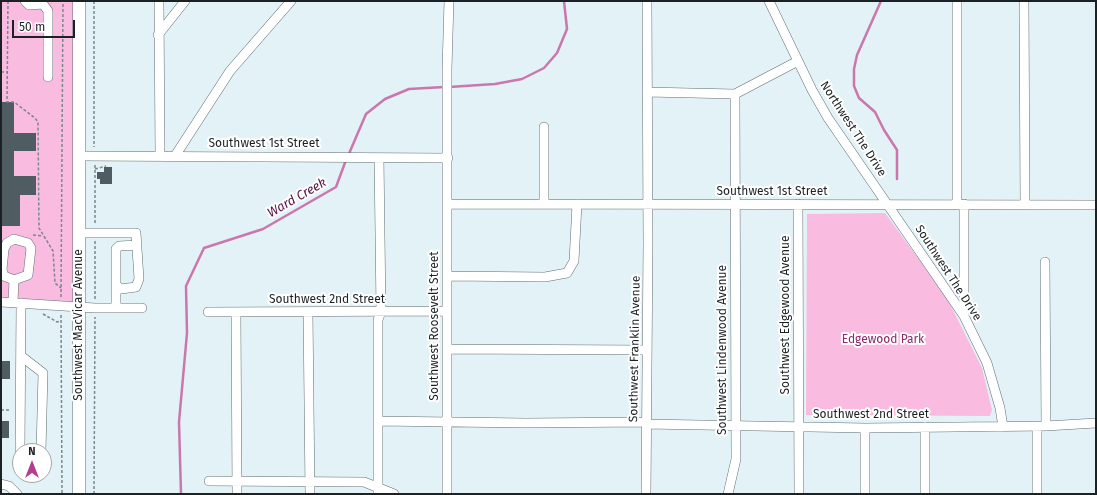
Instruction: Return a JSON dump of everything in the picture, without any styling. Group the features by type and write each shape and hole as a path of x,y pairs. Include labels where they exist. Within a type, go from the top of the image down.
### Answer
{"main road":[{"name":"Southwest MacVicar Avenue","path":"78,1 79,494"}],"street":[{"path":"25,1 29,5 43,4 48,10 48,77"},
{"path":"159,1 158,35 160,156"},
{"path":"158,35 185,1"},
{"path":"175,156 230,71 290,1"},
{"name":"Southwest Roosevelt Street","path":"447,494 447,69 449,1"},
{"name":"Southwest Franklin Avenue","path":"646,494 648,205 647,1"},
{"name":"Northwest The Drive","path":"769,1 828,118 888,204"},
{"path":"957,1 964,316"},
{"path":"1024,1 1025,205"},
{"path":"647,92 735,94 798,61"},
{"name":"Southwest Lindenwood Avenue","path":"726,493 734,473 736,459 735,94"},
{"path":"544,127 544,204"},
{"name":"Southwest 1st Street","path":"79,156 448,158"},
{"path":"378,490 379,158"},
{"name":"Southwest 1st Street","path":"448,204 1096,205"},
{"path":"448,276 545,277 567,273 574,261 577,204"},
{"name":"Southwest Edgewood Avenue","path":"798,204 799,494"},
{"name":"Southwest The Drive","path":"888,204 964,316 987,363 1003,427"},
{"path":"78,232 136,233 139,279 136,287 121,289 116,284"},
{"path":"14,239 28,243 31,248 28,275 14,280 4,276 2,270 4,249 7,243 14,239"},
{"path":"116,308 116,250 119,246 137,245"},
{"path":"1037,494 1042,426 1045,262"},
{"path":"14,280 21,356 20,443"},
{"path":"1,302 95,308 142,308"},
{"name":"Southwest 2nd Street","path":"208,312 308,312 379,316 447,311"},
{"path":"236,312 235,473 238,481 237,494"},
{"path":"308,312 310,494"},
{"path":"447,349 647,350"},
{"path":"21,356 43,372 41,443"},
{"name":"Southwest 2nd Street","path":"378,421 646,423 865,428 1003,427 1096,423"},
{"path":"925,427 928,493"},
{"path":"865,428 865,494"},
{"path":"209,481 364,482 378,490 394,494"},
{"path":"1,484 9,486 17,494"}],"path":[{"path":"8,1 7,102 14,102 38,122 39,228 43,236 50,242 54,251 55,283 61,288"},
{"path":"62,494 61,288 63,1"},
{"path":"94,1 94,494"},
{"path":"1,72 8,72"},
{"path":"29,235 43,236"},
{"path":"1,410 11,410"}],"green space":[{"path":"1,1 78,1 78,306 1,302"},
{"name":"Edgewood Park","path":"885,213 947,298 982,368 992,410 990,416 806,415 807,214"}],"building":[{"path":"1,102 14,102 14,133 36,133 36,151 14,151 14,176 36,176 36,195 20,195 20,226 1,226"},
{"path":"104,167 112,167 112,184 100,184 100,179 97,179 97,172 104,172"},
{"path":"1,361 10,361 10,379 1,379"},
{"path":"1,421 9,421 9,438 1,438"}],"waterway":[{"name":"Ward Creek","path":"449,87 495,84 522,79 544,68 557,53 567,29 564,1"},
{"path":"881,1 857,55 854,69 854,86 859,98 875,112 884,130 897,150 897,179"},
{"name":"Ward Creek","path":"348,156 366,114 385,99 409,89 444,87"},
{"name":"Ward Creek","path":"181,494 179,422 187,333 186,286 204,248 263,229 336,187 346,160"}]}
